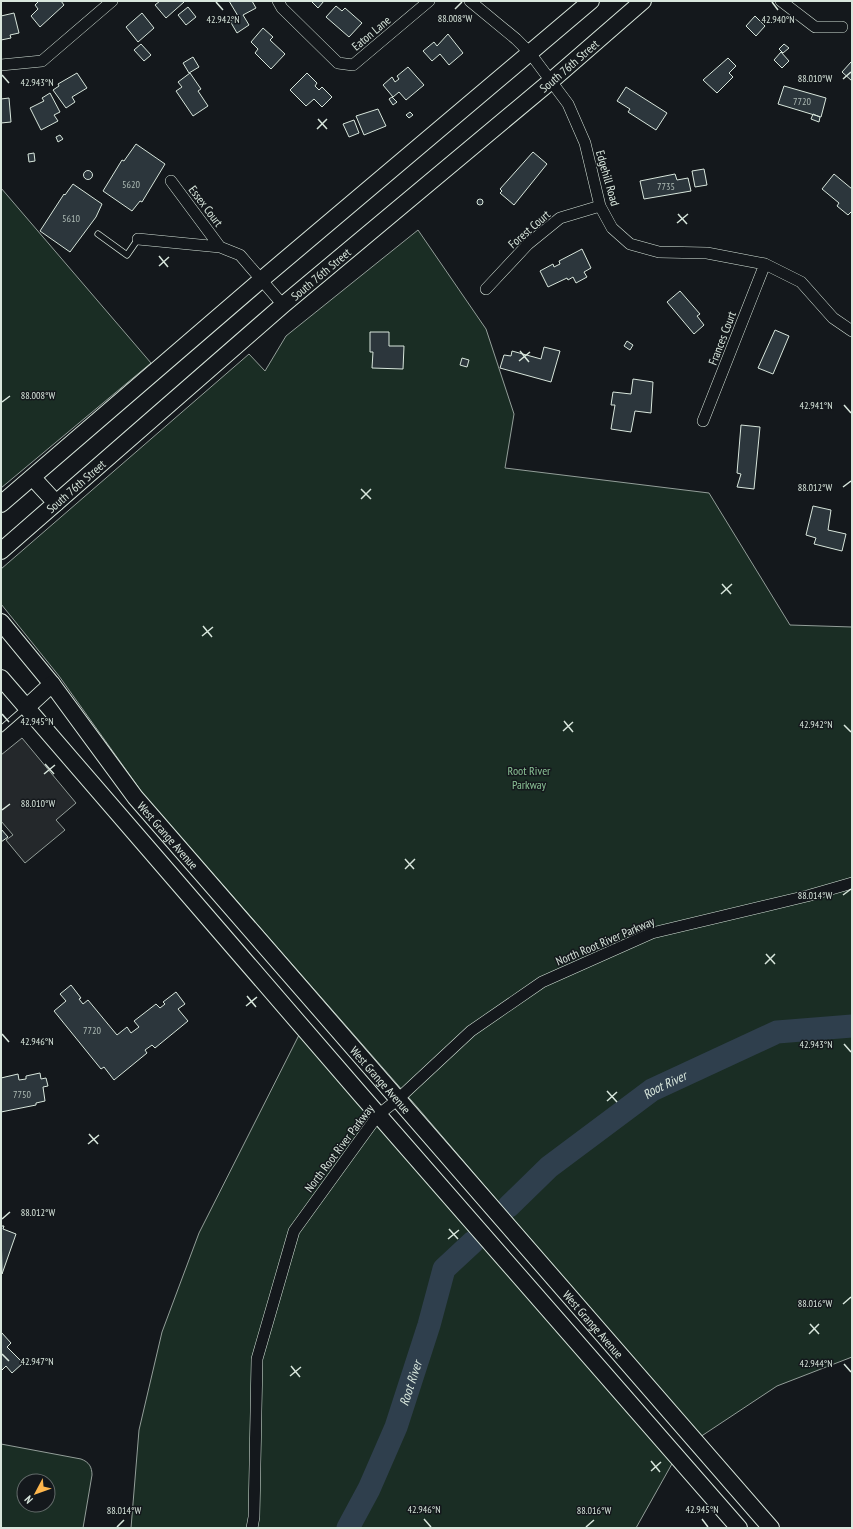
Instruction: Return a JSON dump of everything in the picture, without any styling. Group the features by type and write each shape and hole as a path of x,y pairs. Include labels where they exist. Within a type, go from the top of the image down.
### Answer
{"street":[{"path":"1,65 42,61 112,1"},
{"name":"Eaton Lane","path":"278,1 282,8 338,63 353,65 429,1"},
{"name":"Edgehill Road","path":"470,1 516,39 530,53 568,104 585,143 600,206 612,228 630,244 659,252 707,253 764,264 801,282 833,318 852,331"},
{"path":"1,504 261,280 591,1"},
{"name":"South 76th Street","path":"1,551 282,305 551,81 643,1"},
{"path":"781,1 815,27 842,27"},
{"name":"Essex Court","path":"171,181 220,247"},
{"name":"Forest Court","path":"486,289 528,244 560,218 600,206"},
{"name":"Essex Court","path":"138,239 220,247 240,256 282,305"},
{"name":"Frances Court","path":"703,421 764,264"},
{"path":"33,478 56,503"},
{"name":"West Grange Avenue","path":"1,622 52,684 135,797 397,1100 772,1528"},
{"name":"West Grange Avenue","path":"1,678 378,1115 739,1528"},
{"path":"27,707 52,684"},
{"name":"North Root River Parkway","path":"252,1528 254,1516 257,1359 294,1231 378,1115 397,1100 471,1031 542,982 652,933 807,896 852,883"},
{"path":"483,1235 502,1220"}],"lane":[{"path":"98,234 127,254 138,239"},
{"path":"1,729 27,707"}],"green space":[{"path":"1,188 151,363 1,488"},
{"name":"Root River Parkway","path":"418,230 486,329 514,414 505,468 709,493 790,625 852,627 852,1357 777,1386 700,1437 418,1108 144,795 59,676 1,604 1,569 249,354 265,371 286,336"},
{"path":"299,1035 673,1462 636,1528 131,1528 139,1430 162,1332 199,1233"},
{"path":"1,1444 81,1459 90,1465 92,1475 83,1528 1,1528"}],"shaded area":[{"path":"22,738 76,803 56,820 65,830 25,863 6,840 13,835 1,821 1,755"}],"building":[{"path":"39,1 61,1 64,5 40,27 31,16 38,9 35,5"},
{"path":"160,1 184,2 166,18 155,5"},
{"path":"229,1 252,1 256,8 243,15 249,25 237,33 230,21 238,16"},
{"path":"311,1 324,1 318,8"},
{"path":"336,6 342,11 345,8 362,23 349,37 326,17"},
{"path":"188,7 196,17 186,25 178,15"},
{"path":"14,13 19,33 10,35 11,38 1,40 1,16"},
{"path":"142,13 154,28 138,42 126,27"},
{"path":"755,16 765,26 756,36 746,26"},
{"path":"263,28 273,37 270,40 285,54 271,69 255,53 258,49 251,42"},
{"path":"448,34 463,53 449,65 440,54 432,61 423,51 434,42 437,46"},
{"path":"141,44 151,55 144,61 134,50"},
{"path":"784,44 789,48 783,53 779,49"},
{"path":"781,52 789,61 782,68 774,60"},
{"path":"193,57 199,67 189,73 183,63"},
{"path":"728,58 736,66 729,73 733,77 717,93 703,80"},
{"path":"851,62 852,63 852,81 842,72"},
{"path":"408,67 424,85 406,100 399,92 393,97 383,85 392,77 395,82 399,79 397,76"},
{"path":"77,73 87,88 72,97 75,102 66,108 53,90 59,86 58,84"},
{"path":"190,73 201,89 198,91 208,106 193,116 176,91 182,87 178,82"},
{"path":"307,73 317,83 315,86 319,90 322,87 332,97 322,107 314,99 306,106 290,90"},
{"path":"784,86 826,98 821,117 778,104"},
{"path":"626,87 667,113 656,130 628,112 630,109 617,101"},
{"path":"50,93 60,112 54,115 58,121 41,130 30,108 44,101 42,98"},
{"path":"392,97 397,102 393,105 389,99"},
{"path":"9,98 11,122 1,123 1,99"},
{"path":"378,109 386,126 364,135 356,116"},
{"path":"410,112 413,115 409,118 406,115"},
{"path":"813,114 820,117 819,122 811,119"},
{"path":"354,120 359,133 349,137 343,124"},
{"path":"60,135 63,139 58,142 56,137"},
{"path":"136,144 165,164 142,202 140,201 132,211 103,191 122,160 124,161"},
{"path":"533,152 547,164 514,205 500,193 502,191 500,189"},
{"path":"34,153 35,161 29,162 28,154"},
{"path":"704,169 707,185 695,187 692,171"},
{"path":"88,170 93,175 88,180 83,175"},
{"path":"675,174 677,180 688,178 691,191 644,199 640,181"},
{"path":"834,174 852,189 852,211 848,215 837,206 839,203 822,189"},
{"path":"73,184 102,204 96,217 70,252 40,231 64,194 65,195"},
{"path":"480,199 483,202 480,205 477,202"},
{"path":"582,249 591,268 584,272 587,277 576,283 573,277 568,280 567,278 548,287 540,271 553,264 554,267 560,264 559,261"},
{"path":"680,291 700,314 697,316 704,325 694,334 667,302"},
{"path":"775,330 789,336 773,374 758,368"},
{"path":"370,332 389,332 389,346 404,346 403,369 372,368 373,352 370,352"},
{"path":"627,341 633,345 630,350 624,346"},
{"path":"544,347 560,351 551,382 500,368 504,355 511,356 512,351 541,359"},
{"path":"462,358 469,360 467,367 460,365"},
{"path":"633,379 653,382 651,413 635,411 631,432 611,429 615,405 611,405 613,392 631,394"},
{"path":"741,425 760,427 754,489 737,487 741,474 737,473"},
{"path":"813,506 831,510 828,530 846,534 842,551 814,544 816,538 806,535"},
{"path":"1,829 8,837 1,842"},
{"path":"71,985 81,998 79,999 83,1004 88,1000 117,1035 127,1027 131,1033 139,1027 134,1021 156,1004 160,1008 165,1004 163,1002 176,992 185,1004 178,1009 188,1021 155,1048 152,1045 145,1050 147,1053 114,1080 104,1067 101,1069 54,1011 66,1001 60,994"},
{"path":"40,1073 41,1079 46,1078 48,1086 43,1087 45,1101 36,1103 36,1105 1,1112 1,1078 18,1074 19,1080 26,1079 26,1076"},
{"path":"1,1226 4,1226 3,1229 16,1234 2,1274"},
{"path":"1,1332 11,1343 7,1347 23,1363 12,1373 6,1366 1,1371"}],"waterway":[{"name":"Root River","path":"509,1206 549,1167 652,1090 777,1032 852,1026"},
{"name":"Root River","path":"348,1528 369,1489 396,1427 429,1325 444,1269 473,1242"}]}
